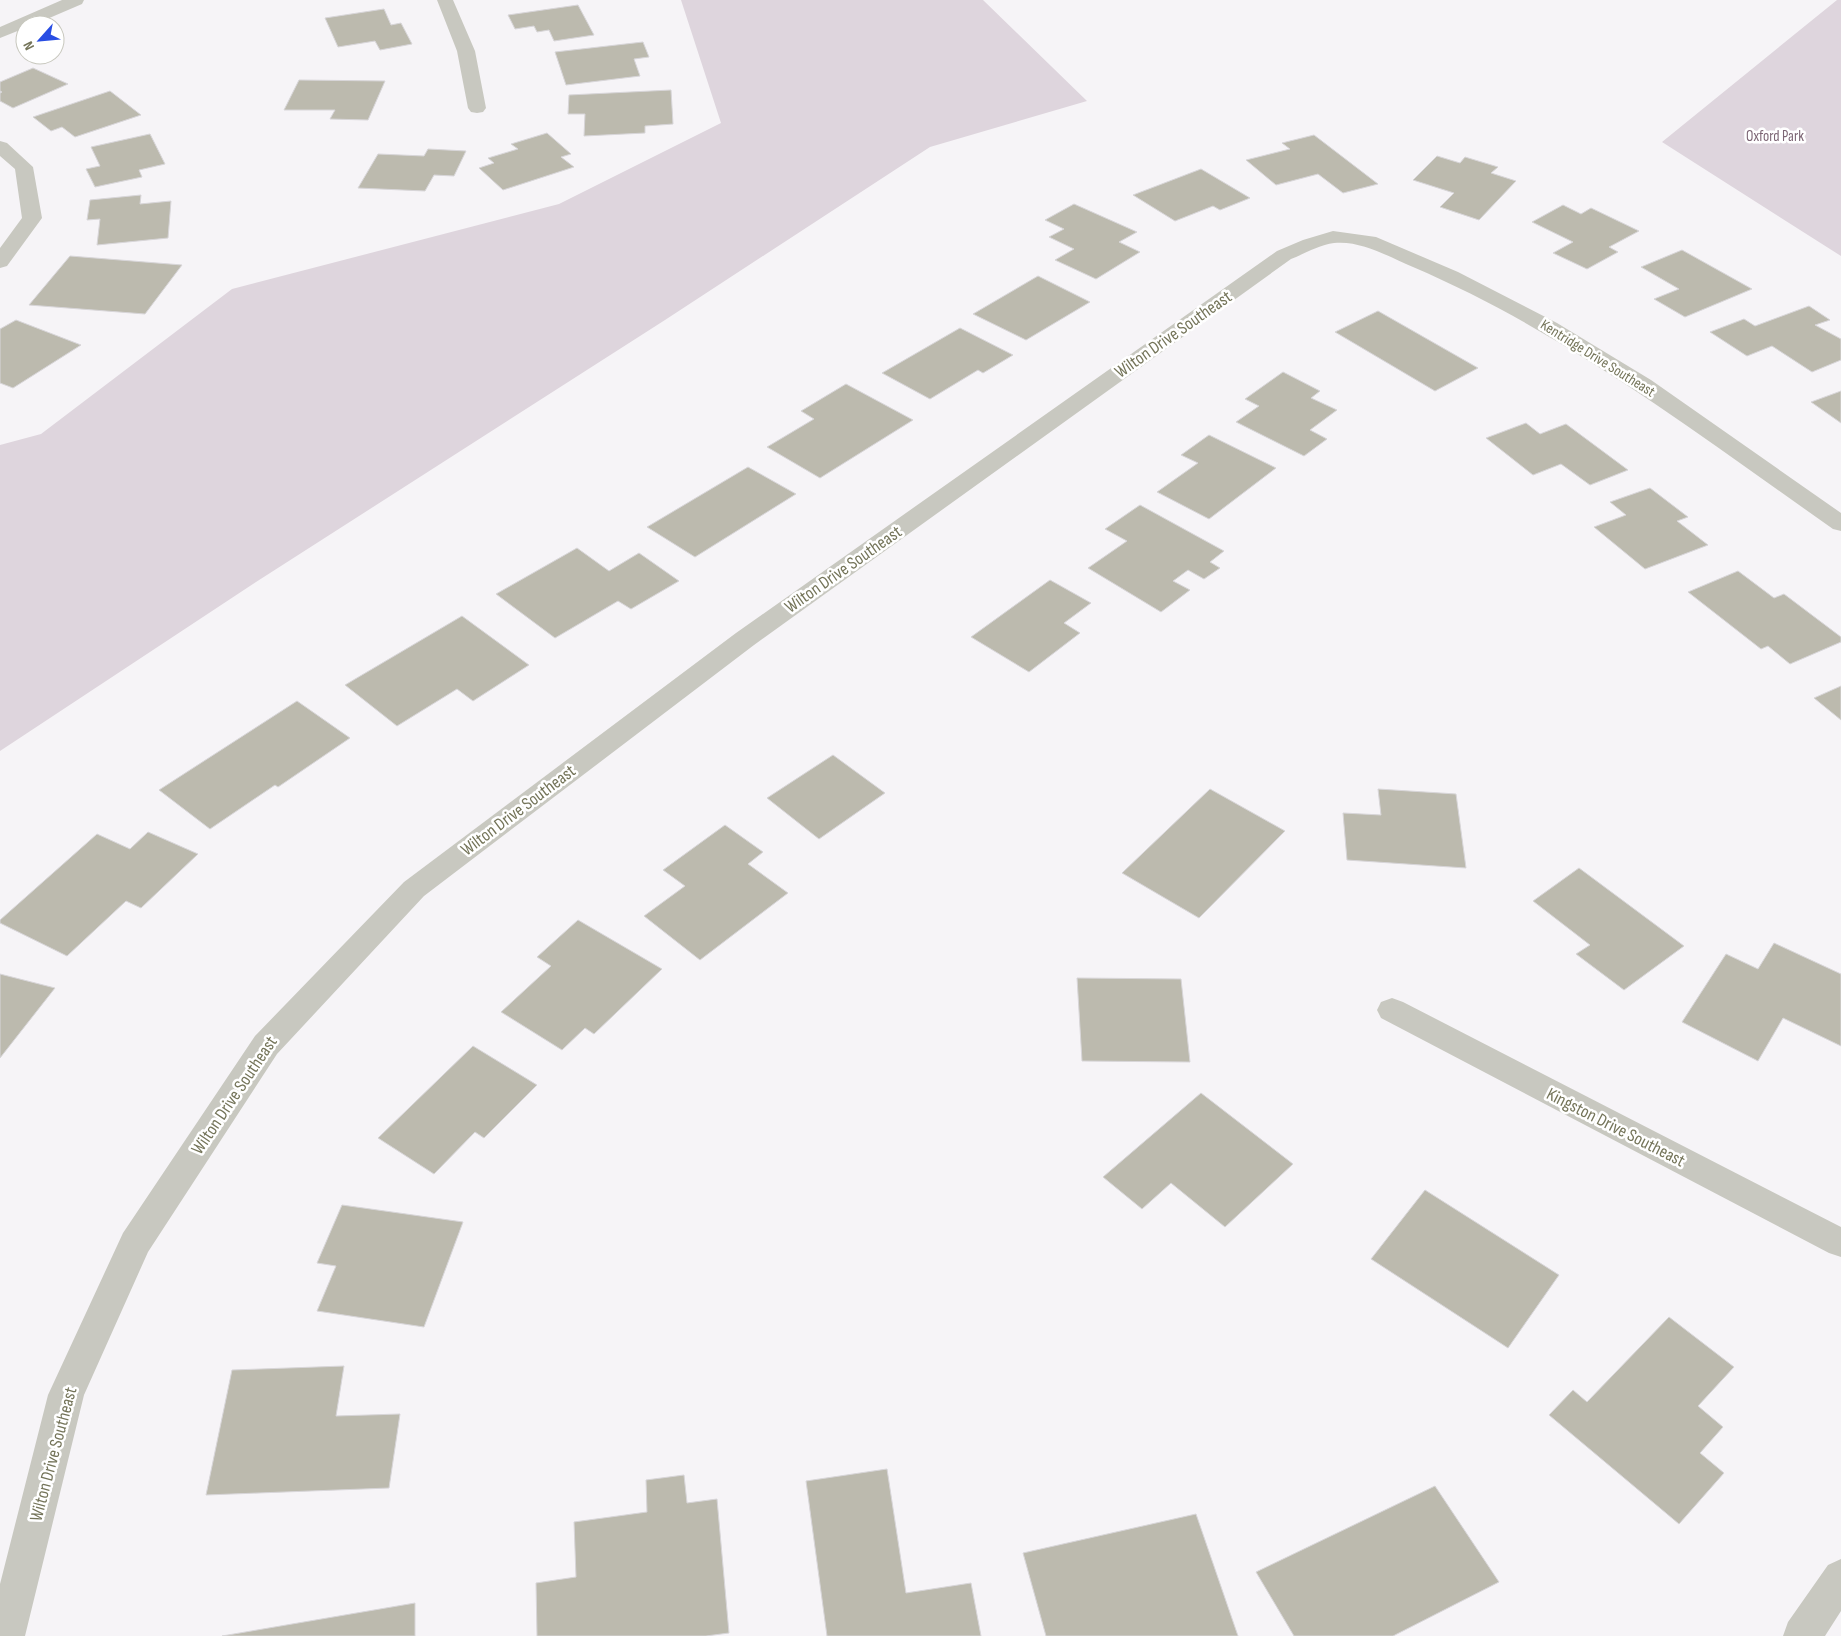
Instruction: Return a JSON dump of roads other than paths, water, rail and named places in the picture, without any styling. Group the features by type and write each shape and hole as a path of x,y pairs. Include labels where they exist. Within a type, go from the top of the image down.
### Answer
{"street":[{"path":"0,34 76,0"},
{"path":"445,0 466,51 477,108"},
{"path":"0,147 24,167 32,218 0,262"},
{"name":"Kentridge Drive Southeast","path":"1333,237 1370,241 1396,251 1451,276 1550,327 1643,385 1841,524"},
{"name":"Wilton Drive Southeast","path":"6,1636 66,1395 136,1243 266,1045 414,889 745,639 1260,272 1284,255 1333,237"},
{"name":"Kingston Drive Southeast","path":"1392,1010 1841,1243"},
{"path":"1802,1636 1841,1578"}],"park label":[{"name":"Oxford Park","path":"1775,136"}]}
